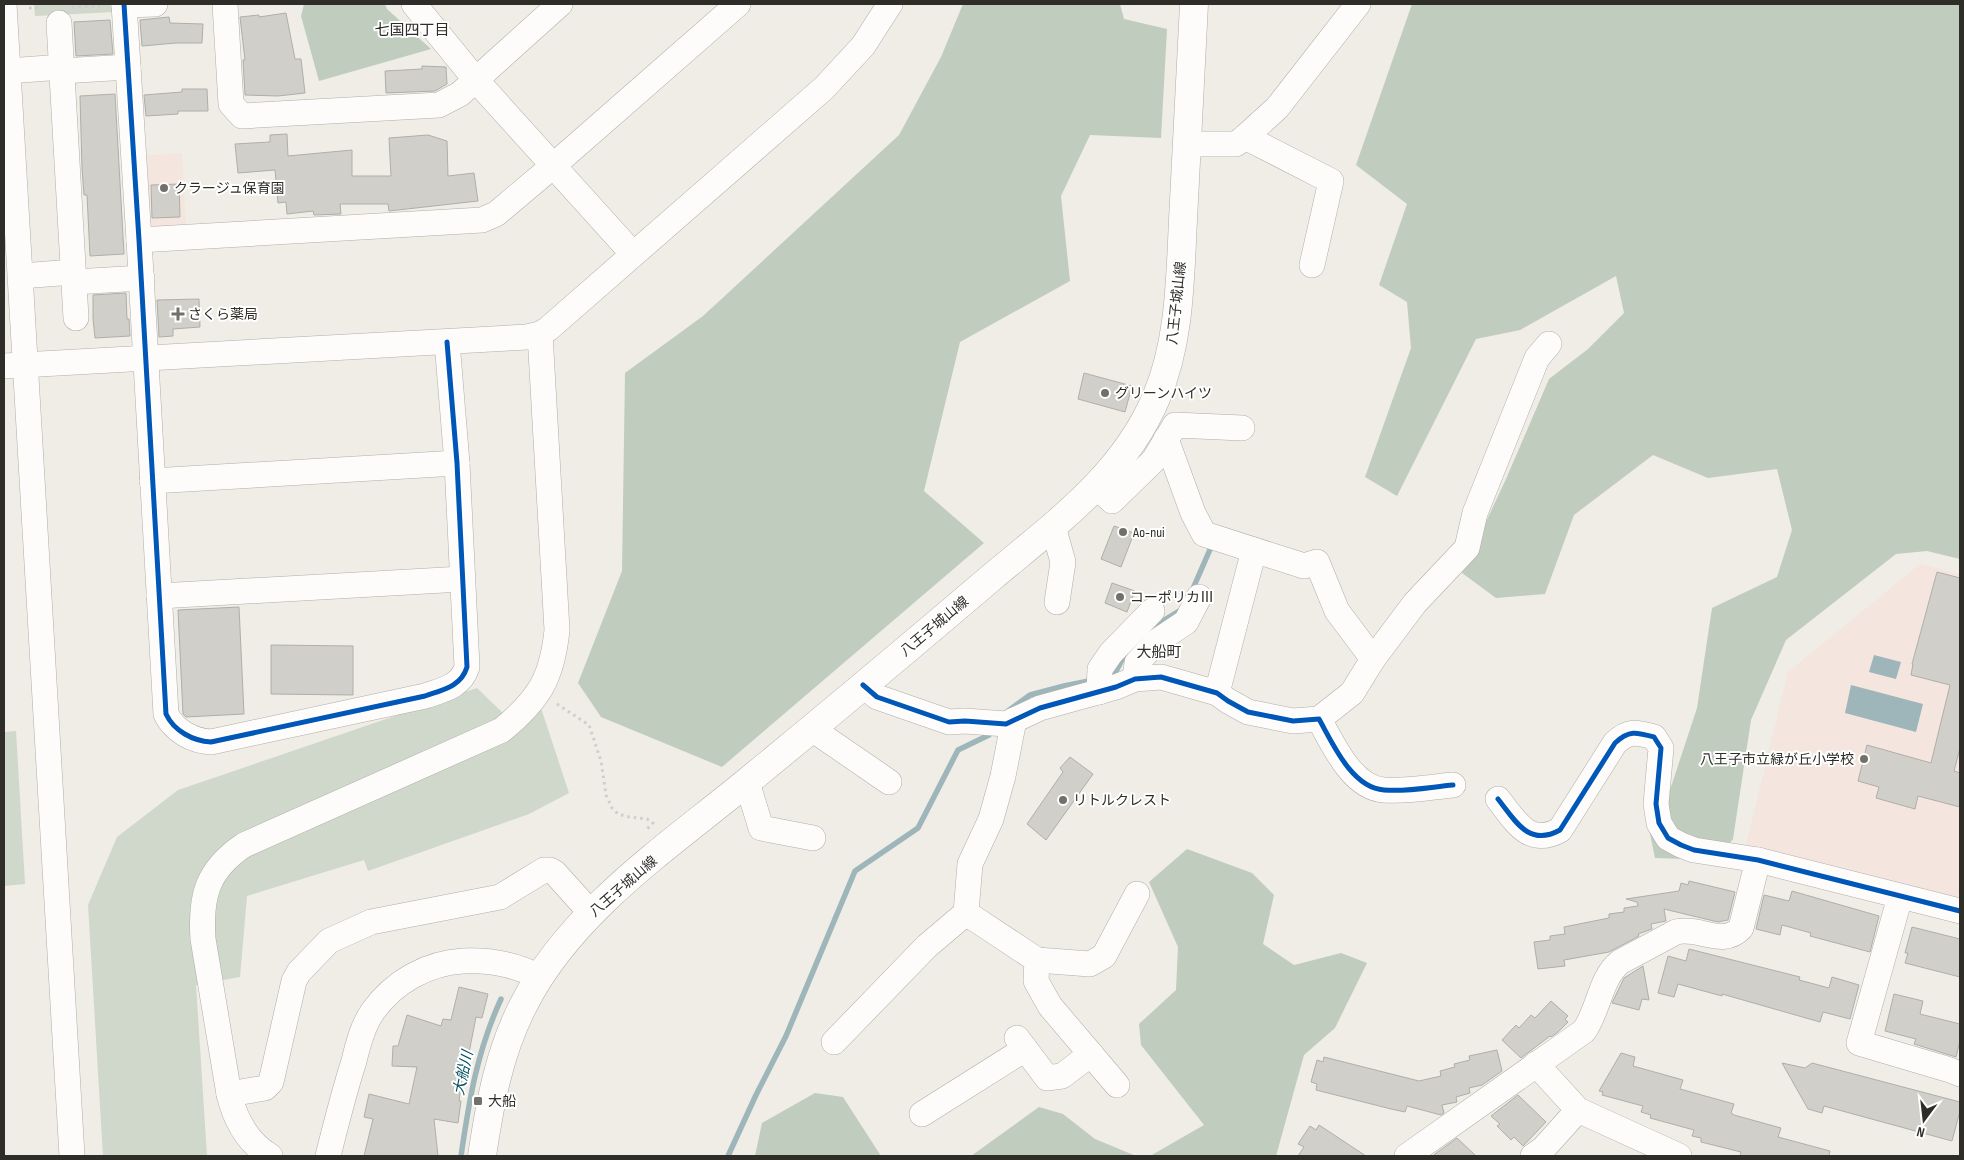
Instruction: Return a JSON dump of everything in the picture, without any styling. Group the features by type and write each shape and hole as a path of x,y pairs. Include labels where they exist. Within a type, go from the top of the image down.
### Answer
{"main road":[{"name":"八王子城山線","path":"482,1156 498,1066 524,1004 539,977 558,951 591,913 636,873 812,729 1053,526 1097,487 1122,459 1156,399 1168,364 1175,332 1194,4"}],"street":[{"path":"4,4 21,276 14,365 72,1156"},
{"path":"155,4 124,4 140,240 166,714 170,722 192,739 211,742 425,696 456,684 461,680 467,667 457,463 447,342"},
{"path":"225,4 232,104 242,116 439,105 460,94 560,4"},
{"path":"414,4 475,79 633,254"},
{"path":"140,240 482,220 496,214 553,166 738,4"},
{"path":"14,365 447,342 527,337 540,334 830,82 863,46 890,4"},
{"path":"1187,144 1236,144 1245,137 1276,108 1355,5"},
{"path":"58,13 76,318"},
{"path":"8,71 128,67"},
{"path":"1245,137 1331,181 1312,265"},
{"path":"21,276 142,278"},
{"path":"270,1156 259,1150 244,1132 234,1114 228,1094 203,939 201,918 206,886 214,873 233,852 244,844 502,730 520,715 539,693 551,664 557,630 540,334"},
{"path":"863,685 877,697 949,722 1001,722 1040,708 1116,687 1135,679 1161,677 1218,693 1228,702 1248,712 1294,722 1320,719 1352,693 1373,659 1415,604 1468,548 1478,504 1537,358 1549,344"},
{"path":"1097,487 1112,501 1154,460 1174,425 1242,428"},
{"path":"1166,440 1193,513 1204,534 1304,566 1317,562 1337,611 1373,659"},
{"path":"152,481 457,463"},
{"path":"1053,526 1063,562 1057,602"},
{"path":"1218,693 1254,550"},
{"path":"159,596 462,579"},
{"path":"1135,679 1137,663 1156,642 1186,622 1199,597"},
{"path":"1099,692 1100,669 1108,658 1152,612"},
{"path":"1320,719 1340,757 1358,779 1382,790 1453,785"},
{"path":"834,1042 927,946 966,912 970,864 991,820 1003,776 1001,722"},
{"path":"812,729 889,782"},
{"path":"1498,800 1515,821 1528,833 1550,836 1560,830 1615,743 1624,734 1639,733 1654,737 1661,748 1656,804 1659,823 1668,838 1694,850 1758,860 1960,912"},
{"path":"747,782 761,828 813,838"},
{"path":"1407,1156 1584,1031 1591,1021 1613,968 1620,962 1676,932 1685,930 1725,937 1734,935 1742,928 1758,860"},
{"path":"228,1094 265,1088 271,1082 294,980 299,972 329,941 371,922 500,897 544,870 550,870 555,874 591,913"},
{"path":"966,912 1036,960 1090,964 1104,956 1137,894"},
{"path":"1900,897 1859,1044 1960,1074"},
{"path":"1036,960 1036,981 1050,1006 1117,1085"},
{"path":"328,1156 360,1038 372,1012 388,994 405,980 419,972 435,965 454,962 476,961 508,964 524,969 539,977"},
{"path":"922,1114 1021,1043 1047,1078 1062,1076 1091,1054"},
{"path":"1536,1064 1578,1110 1679,1156"},
{"path":"1533,1156 1543,1149 1578,1110"}],"path":[{"path":"29,8 58,13 124,4"},
{"path":"539,693 589,725 601,761 606,795 612,808 618,814 647,819 653,823"}],"shaded area":[{"path":"34,4 114,4 115,12 35,16"},
{"name":"クラージュ保育園","path":"182,153 186,227 154,229 145,220 142,156"},
{"name":"八王子市立緑が丘小学校","path":"1920,564 1960,574 1960,899 1746,845 1788,672"},
{"path":"477,688 506,716 540,705 569,793 529,814 368,871 364,860 247,896 240,977 196,985 207,1156 103,1156 88,905 117,837 178,790"},
{"path":"16,731 25,884 4,886 4,732"}],"green space":[{"path":"304,4 385,4 387,9 431,49 319,81 301,16"},
{"path":"963,4 1120,4 1124,19 1167,29 1161,138 1090,135 1061,196 1070,281 960,342 924,491 984,543 722,767 601,717 578,683 622,571 625,373 703,316 899,135 941,57"},
{"path":"1412,4 1960,4 1960,559 1927,551 1896,554 1786,640 1751,720 1733,839 1717,860 1655,858 1648,824 1669,793 1697,708 1712,608 1777,577 1792,530 1777,469 1708,478 1653,455 1574,515 1545,594 1496,598 1462,573 1506,479 1549,379 1588,349 1624,313 1616,276 1520,330 1476,339 1397,496 1365,477 1411,348 1407,302 1379,285 1407,204 1356,165"},
{"path":"1187,849 1252,873 1274,895 1263,944 1294,965 1341,953 1367,963 1335,1028 1304,1055 1276,1156 1150,1156 1204,1125 1141,1045 1139,1024 1176,990 1178,947 1149,882"},
{"path":"815,1093 843,1097 881,1156 755,1156 762,1123"},
{"path":"1039,1107 1063,1114 1095,1139 1136,1156 971,1156"}],"water":[{"path":"1874,655 1901,662 1896,679 1869,672"},
{"path":"1851,685 1923,704 1916,732 1845,713"}],"building":[{"path":"286,13 295,59 301,59 305,93 278,96 245,95 243,60 245,60 240,17 259,15 259,17"},
{"path":"169,17 170,23 203,24 202,43 142,46 140,20"},
{"path":"110,20 113,54 76,56 74,22"},
{"path":"422,66 446,67 447,84 435,91 386,93 385,71 422,69"},
{"path":"182,89 207,89 208,111 178,111 178,114 146,116 144,95 182,92"},
{"path":"115,94 124,254 90,256 87,195 84,195 82,168 80,96"},
{"path":"287,134 288,156 352,150 352,176 391,176 389,138 428,135 447,141 448,176 474,173 478,201 389,211 388,204 340,204 341,214 314,215 313,211 287,214 286,202 278,203 275,170 238,173 235,144 270,142 270,135"},
{"path":"179,184 180,217 152,218 151,185"},
{"path":"126,293 130,336 95,338 93,295"},
{"name":"さくら薬局","path":"199,299 200,327 173,329 173,336 159,337 157,300"},
{"name":"グリーンハイツ","path":"1084,373 1132,386 1125,412 1078,399"},
{"path":"1114,526 1134,533 1121,567 1101,559"},
{"path":"1937,572 1960,578 1960,748 1954,771 1960,773 1960,807 1918,796 1915,809 1876,798 1879,787 1858,781 1867,745 1931,763 1950,685 1911,675 1912,664"},
{"name":"コーポリカⅢ","path":"1112,583 1135,591 1127,612 1105,603"},
{"path":"239,607 244,714 186,717 183,714 178,610"},
{"path":"271,645 353,646 353,695 271,694"},
{"name":"リトルクレスト","path":"1070,757 1093,774 1046,840 1027,824 1063,772 1060,768"},
{"path":"1689,881 1735,892 1728,920 1718,922 1664,909 1666,921 1651,924 1652,929 1638,934 1639,936 1609,952 1564,960 1565,966 1538,969 1534,942 1550,940 1550,936 1565,934 1564,927 1609,918 1609,914 1624,912 1624,908 1638,906 1637,902 1626,899 1679,891 1681,883 1688,885"},
{"path":"1792,891 1879,916 1870,952 1810,936 1811,933 1782,925 1780,935 1756,929 1764,895 1789,901"},
{"path":"1912,927 1960,939 1960,977 1905,963 1908,953 1905,953"},
{"path":"1689,949 1800,977 1799,980 1829,988 1832,977 1859,985 1850,1019 1823,1012 1820,1022 1722,994 1722,996 1678,984 1674,997 1658,993 1668,956 1686,961"},
{"path":"1643,966 1649,1000 1642,999 1639,1010 1612,1003 1624,978"},
{"path":"459,987 488,994 482,1018 476,1017 468,1058 465,1058 458,1123 434,1119 438,1156 364,1156 373,1119 364,1117 369,1094 409,1104 417,1067 392,1066 393,1046 398,1046 407,1015 441,1026 443,1019 451,1020"},
{"path":"1894,994 1923,1001 1920,1014 1960,1024 1960,1041 1956,1057 1914,1044 1916,1039 1885,1031"},
{"path":"1551,1001 1568,1016 1565,1019 1568,1022 1558,1032 1521,1058 1502,1040 1516,1025 1519,1028 1531,1015 1535,1018"},
{"path":"1497,1050 1502,1071 1482,1085 1469,1088 1470,1093 1456,1097 1457,1102 1442,1105 1444,1113 1441,1115 1407,1106 1405,1112 1316,1090 1317,1084 1311,1082 1317,1060 1323,1062 1324,1057 1419,1081 1441,1076 1440,1071 1455,1067 1454,1064 1470,1060 1469,1056"},
{"path":"1621,1053 1635,1057 1633,1066 1683,1080 1680,1089 1734,1104 1731,1113 1734,1115 1781,1128 1778,1137 1830,1151 1829,1156 1740,1156 1741,1152 1701,1142 1701,1138 1692,1136 1694,1130 1650,1118 1651,1115 1641,1112 1643,1106 1602,1095 1603,1092 1599,1091"},
{"path":"1782,1063 1805,1068 1812,1063 1960,1102 1960,1111 1952,1141 1824,1106 1822,1113 1808,1109"},
{"path":"1518,1095 1546,1122 1523,1146 1514,1137 1511,1140 1497,1126 1500,1124 1491,1116"},
{"path":"1319,1125 1366,1156 1298,1156 1304,1147 1298,1144 1310,1126 1316,1130"},
{"path":"1457,1138 1476,1156 1433,1156 1435,1154"}],"waterway":[{"path":"1191,593 1212,545"},
{"path":"1153,627 1184,608"},
{"path":"1111,677 1113,677 1125,654"},
{"path":"1008,711 1030,695 1094,680"},
{"path":"728,1156 786,1036 855,871 918,828 958,750 989,735 993,730"},
{"name":"大船川","path":"461,1156 475,1076 486,1038 501,999"}],"cycle path":[{"path":"124,4 166,714 179,730 198,740 211,742 425,696 450,687 464,674 467,667 457,463 447,342"},
{"path":"863,685 877,697 949,722 965,721 1006,724 1040,708 1116,687 1135,679 1161,677 1217,693 1248,712 1293,721 1319,719 1345,763 1362,782 1373,787 1384,790 1401,790 1453,785"},
{"path":"1498,799 1524,830 1540,836 1560,830 1615,743 1624,736 1633,733 1648,735 1654,737 1661,748 1656,804 1659,823 1668,838 1694,850 1758,860 1960,911"}],"place":[{"name":"クラージュ保育園","path":"164,188"},
{"name":"さくら薬局","path":"178,314"},
{"name":"グリーンハイツ","path":"1105,393"},
{"name":"Ao-nui","path":"1123,532"},
{"name":"コーポリカⅢ","path":"1120,597"},
{"name":"八王子市立緑が丘小学校","path":"1864,759"},
{"name":"リトルクレスト","path":"1063,800"},
{"name":"大船","path":"478,1101"}],"district":[{"name":"七国四丁目","path":"412,30"},
{"name":"大船町","path":"1159,652"}]}
